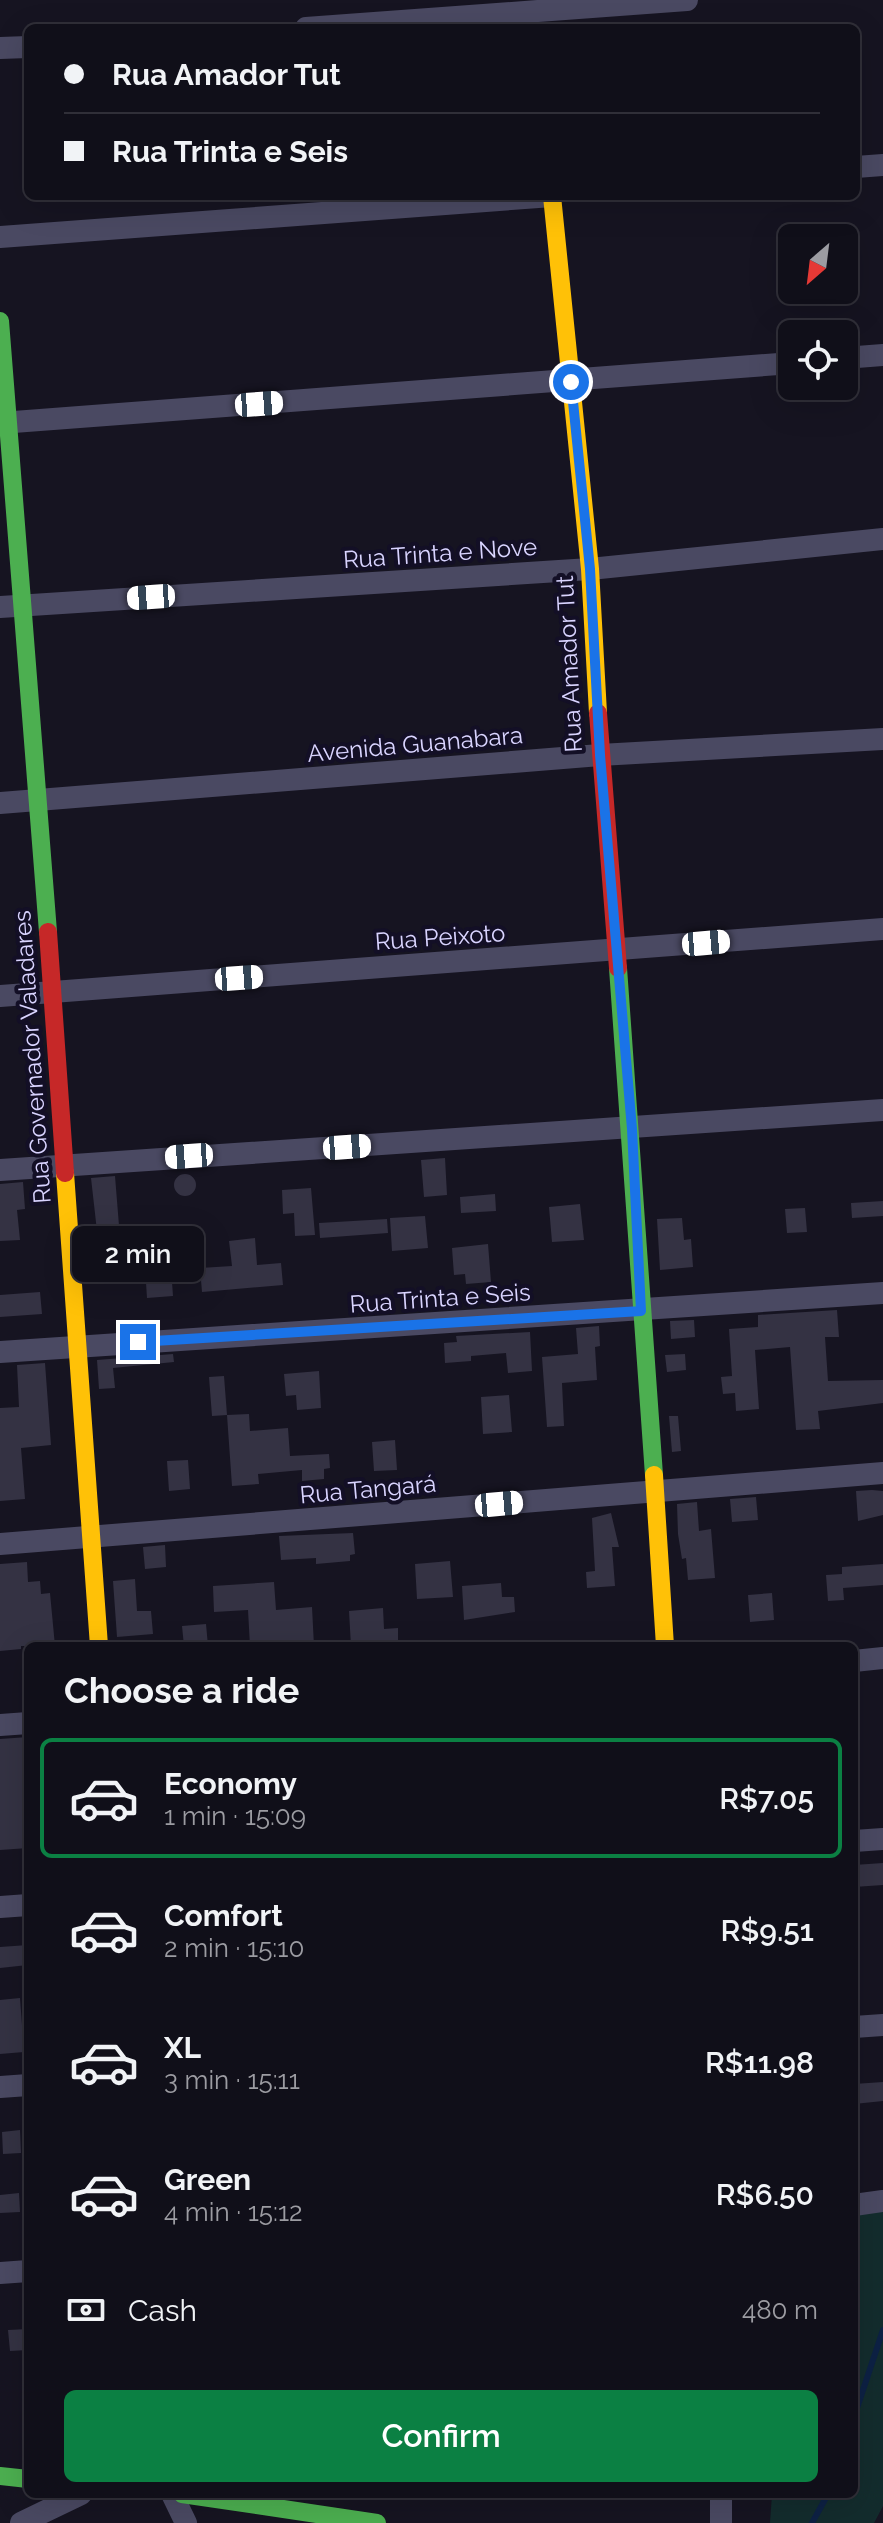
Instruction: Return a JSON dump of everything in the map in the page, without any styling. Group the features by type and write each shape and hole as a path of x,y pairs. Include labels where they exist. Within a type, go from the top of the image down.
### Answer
{"street":[{"path":"368,24 687,0"},
{"path":"0,48 24,47"},
{"path":"860,167 883,165"},
{"path":"0,237 498,200"},
{"name":"Rua Amador Tut","path":"552,200 590,569 600,755 632,1129 641,1311 665,1642"},
{"name":"Rua Governador Valadares","path":"0,321 4,423 25,605 40,800 50,992 99,1642"},
{"path":"858,357 883,355"},
{"path":"4,423 778,364"},
{"name":"Rua Trinta e Nove","path":"0,607 590,569 883,539"},
{"name":"Avenida Guanabara","path":"0,803 600,755 883,739"},
{"name":"Rua Peixoto","path":"0,996 883,929"},
{"path":"0,1170 883,1110"},
{"name":"Rua Trinta e Seis","path":"0,1352 883,1293"},
{"name":"Rua Tangará","path":"0,1544 883,1473"},
{"path":"858,1661 883,1658"},
{"path":"0,1725 24,1723"},
{"path":"858,1841 883,1839"},
{"path":"0,1907 24,1905"},
{"path":"858,2027 883,2025"},
{"path":"0,2087 24,2085"},
{"path":"858,2204 883,2201"},
{"path":"0,2273 24,2271"},
{"path":"0,2476 24,2471"},
{"path":"0,2476 24,2479"},
{"path":"21,2523 73,2498"},
{"path":"174,2498 186,2523"},
{"path":"209,2498 377,2523"},
{"path":"721,2498 721,2523"}],"green space":[{"path":"883,2208 883,2506 874,2523 770,2523 772,2498 858,2498 858,2210"}],"building":[{"path":"445,1158 447,1195 424,1197 421,1160"},
{"path":"185,1174 196,1185 185,1196 174,1185"},
{"path":"115,1176 120,1238 98,1240 91,1178"},
{"path":"23,1182 25,1209 17,1210 20,1240 0,1241 0,1184"},
{"path":"311,1188 315,1235 295,1236 294,1213 283,1214 282,1190"},
{"path":"495,1194 496,1211 461,1213 460,1197"},
{"path":"883,1201 883,1216 852,1218 851,1203"},
{"path":"580,1204 584,1240 552,1242 549,1207"},
{"path":"805,1208 807,1232 787,1233 785,1209"},
{"path":"425,1216 428,1248 392,1251 390,1218"},
{"path":"682,1218 684,1240 691,1239 693,1267 660,1270 657,1219"},
{"path":"387,1219 388,1233 320,1238 319,1223"},
{"path":"178,1234 180,1267 171,1267 173,1296 147,1298 143,1236"},
{"path":"255,1238 257,1265 281,1263 283,1285 202,1292 200,1268 232,1266 229,1241"},
{"path":"488,1244 491,1282 466,1284 465,1274 454,1275 452,1248"},
{"path":"40,1292 42,1314 0,1317 0,1295"},
{"path":"837,1310 839,1337 825,1337 828,1381 883,1380 883,1403 818,1411 820,1429 796,1430 790,1347 755,1350 759,1409 736,1411 735,1393 723,1394 721,1377 732,1376 729,1329 758,1327 758,1315"},
{"path":"694,1320 695,1337 671,1339 670,1321"},
{"path":"599,1326 600,1346 595,1347 597,1380 562,1383 564,1426 547,1427 542,1357 578,1354 576,1328"},
{"path":"530,1332 532,1371 508,1373 506,1353 471,1356 471,1361 445,1363 444,1343 457,1342 456,1336"},
{"path":"173,1354 174,1362 113,1368 115,1388 99,1389 97,1360"},
{"path":"685,1354 686,1370 667,1372 665,1355"},
{"path":"45,1363 51,1445 21,1448 25,1499 0,1501 0,1408 19,1407 17,1365"},
{"path":"319,1371 321,1408 297,1410 296,1395 286,1396 284,1374"},
{"path":"224,1376 227,1415 212,1416 209,1377"},
{"path":"509,1395 512,1432 483,1434 481,1397"},
{"path":"249,1414 250,1431 288,1428 290,1456 329,1454 330,1468 324,1469 324,1479 302,1481 302,1470 258,1474 259,1484 232,1486 227,1415"},
{"path":"669,1416 678,1416 681,1451 672,1452"},
{"path":"395,1440 397,1470 374,1471 372,1442"},
{"path":"188,1460 190,1489 169,1491 167,1461"},
{"path":"856,1491 883,1491 883,1515 858,1521"},
{"path":"756,1497 758,1520 732,1522 730,1499"},
{"path":"697,1502 699,1531 711,1529 715,1578 688,1580 686,1558 682,1559 678,1534 677,1504"},
{"path":"611,1513 619,1547 612,1547 615,1586 587,1588 586,1572 595,1571 592,1518"},
{"path":"353,1533 355,1554 350,1555 350,1561 316,1564 316,1558 281,1560 279,1536"},
{"path":"165,1545 166,1567 145,1569 143,1547"},
{"path":"450,1561 453,1597 417,1599 415,1564"},
{"path":"27,1562 28,1582 40,1581 41,1594 50,1593 55,1642 24,1642 21,1649 0,1651 0,1564"},
{"path":"883,1564 883,1585 843,1588 844,1600 828,1601 826,1575 842,1574 842,1567"},
{"path":"135,1579 137,1611 151,1611 153,1634 117,1637 113,1581"},
{"path":"274,1582 276,1610 312,1607 314,1642 250,1642 248,1610 214,1612 213,1586"},
{"path":"501,1583 502,1597 514,1597 515,1612 464,1620 462,1586"},
{"path":"772,1593 774,1620 750,1622 748,1595"},
{"path":"383,1608 384,1629 398,1628 398,1642 351,1642 349,1611"},
{"path":"206,1624 208,1642 184,1642 182,1626"},
{"path":"24,1737 24,1848 0,1850 0,1739"},
{"path":"883,1863 883,1885 858,1887 858,1865"},
{"path":"24,1945 24,1965 0,1968 0,1947"},
{"path":"20,1998 24,2052 0,2054 0,2000"},
{"path":"883,2082 883,2101 858,2104 858,2084"},
{"path":"20,2130 21,2153 3,2154 2,2132"},
{"path":"19,2193 20,2212 0,2213 0,2195"},
{"path":"24,2329 24,2350 10,2351 8,2330"}],"waterway":[{"path":"858,2405 883,2330"},
{"path":"812,2523 826,2498"}],"traffic: fast":[{"path":"0,321 48,932"},
{"path":"618,968 654,1475"},
{"path":"0,2476 24,2479"},
{"path":"209,2498 377,2523"}],"traffic: slow":[{"path":"552,200 590,569 598,713"},
{"path":"65,1173 99,1642"},
{"path":"654,1475 665,1642"}],"traffic: jam":[{"path":"598,713 618,968"},
{"path":"48,932 65,1173"}],"route":[{"path":"138,1342 641,1311 632,1129 600,755 590,569 571,382"}]}
